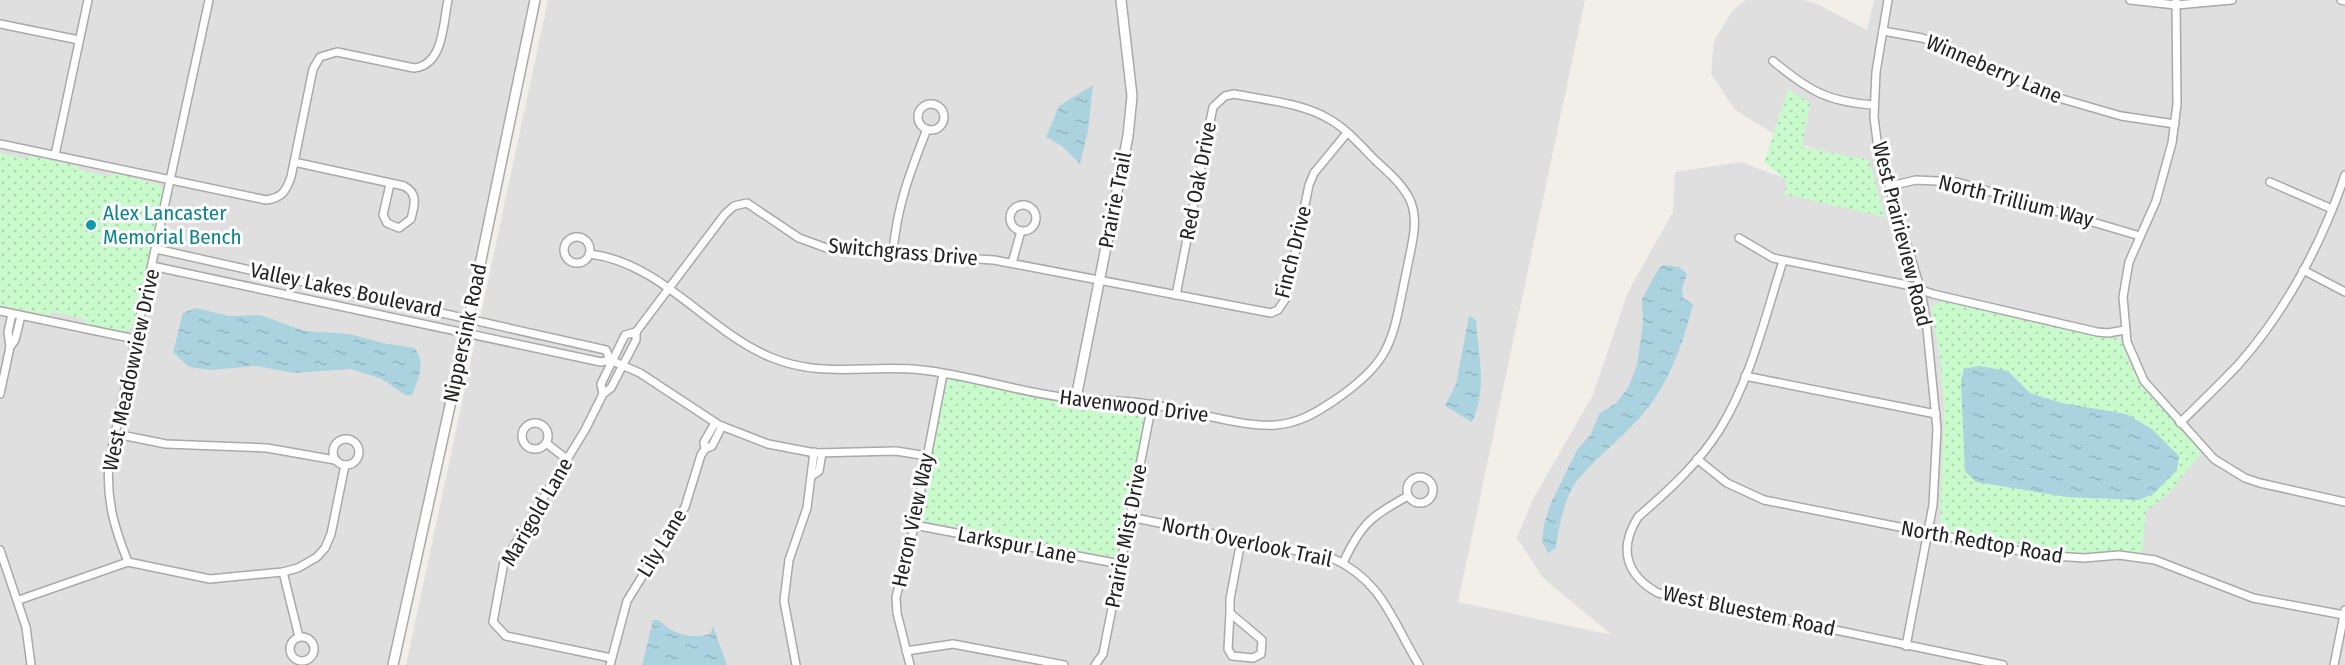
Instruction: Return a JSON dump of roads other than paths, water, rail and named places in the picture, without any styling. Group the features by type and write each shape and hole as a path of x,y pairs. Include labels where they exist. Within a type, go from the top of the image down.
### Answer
{"street":[{"path":"55,155 88,0"},
{"name":"West Meadowview Drive","path":"128,562 112,517 107,491 109,462 208,0"},
{"path":"0,144 266,200 275,199 287,189 313,69 320,57 337,52 414,68 423,67 437,54 448,0"},
{"name":"Nippersink Road","path":"393,665 466,333 535,0"},
{"name":"Prairie Trail","path":"1076,398 1128,136 1132,96 1121,0"},
{"name":"West Prairieview Road","path":"1888,0 1882,31 1874,105 1878,149 1921,291 1936,414 1936,484 1929,533 1906,646"},
{"path":"2130,0 2176,2 2232,0"},
{"path":"2176,2 2175,124 2164,178 2125,278 2122,314 2127,342 2144,381 2214,459 2245,478 2345,502"},
{"path":"0,24 79,40"},
{"name":"Winneberry Lane","path":"1882,31 1922,38 1943,45 2045,94 2121,116 2175,124"},
{"path":"1773,61 1811,91 1826,98 1874,105"},
{"name":"Red Oak Drive","path":"1176,295 1213,107 1217,100 1234,94 1311,110 1329,118 1347,133"},
{"path":"893,252 901,195 927,129"},
{"name":"Finch Drive","path":"1100,280 1266,313 1278,310 1286,298 1309,185 1318,168 1347,133"},
{"name":"Havenwood Drive","path":"590,254 610,256 627,262 669,289 735,338 773,358 812,369 843,372 920,370 1076,398 1152,404 1259,424 1273,425 1300,421 1356,387 1379,364 1395,326 1415,218 1409,197 1399,183 1347,133"},
{"path":"294,162 409,188 415,201 411,219 399,228 387,223 383,215 390,184"},
{"path":"2180,423 2238,364 2274,319 2303,270 2332,209 2345,175"},
{"name":"North Trillium Way","path":"1890,186 1916,180 1957,182 2140,236"},
{"path":"2270,182 2332,209"},
{"name":"Switchgrass Drive","path":"636,332 725,213 741,203 754,205 799,238 848,252 893,252 972,257 1100,280"},
{"path":"1012,263 1021,231"},
{"path":"1739,238 1765,254 1783,261 1907,285 1921,291 2097,332 2125,330"},
{"name":"Valley Lakes Boulevard","path":"152,266 601,362 611,360 606,350 469,317 156,249"},
{"name":"West Bluestem Road","path":"1783,261 1745,376 1720,430 1697,459 1638,517 1631,529 1627,555 1635,574 1643,585 1658,593 2003,665"},
{"path":"2303,270 2345,292"},
{"path":"0,311 135,339"},
{"path":"0,394 10,347 8,332 12,314"},
{"path":"10,347 15,340 21,316"},
{"path":"603,394 611,388 636,340 636,332"},
{"name":"Marigold Lane","path":"611,662 507,636 493,622 504,562 568,460 603,394 601,384 625,335 636,332"},
{"path":"611,360 640,373 718,425 768,444 818,453 896,451 927,456"},
{"name":"Heron View Way","path":"910,665 897,612 896,597 914,525 943,374"},
{"path":"1745,376 1936,414"},
{"name":"Prairie Mist Drive","path":"1095,665 1103,654 1152,404"},
{"name":"Lily Lane","path":"611,662 627,601 685,507 705,449 712,446 718,425"},
{"path":"116,434 166,444 267,448 335,460 345,465 351,464 358,457 359,448 354,441 346,438 334,444 332,452 335,460"},
{"path":"546,442 568,460"},
{"path":"796,665 784,601 789,560 807,508 813,475 819,471 818,453"},
{"name":"North Redtop Road","path":"1697,459 1726,483 1764,500 2040,555 2084,558 2120,555 2155,560 2253,597 2344,612"},
{"path":"19,600 128,562 210,579 283,572 309,563 325,548 331,534 345,465"},
{"path":"1343,563 1356,536 1366,523 1408,496"},
{"name":"North Overlook Trail","path":"1130,517 1332,558 1343,563 1364,576 1385,601 1419,665"},
{"name":"Larkspur Lane","path":"914,525 1120,564"},
{"path":"1230,613 1262,640 1261,654 1242,659 1232,656 1228,649 1230,599 1241,541"},
{"path":"0,550 27,627 31,665"},
{"path":"283,572 298,637"},
{"path":"2334,665 2344,612"},
{"path":"906,651 953,644 1064,665"}],"water":[{"path":"1093,85 1088,131 1080,164 1062,146 1046,137 1059,106"},
{"path":"1664,265 1679,267 1687,274 1682,289 1683,298 1693,304 1678,352 1668,376 1647,410 1576,482 1565,505 1556,548 1548,553 1542,541 1550,505 1577,450 1591,434 1599,414 1616,403 1628,388 1637,365 1643,322 1642,299 1659,268"},
{"path":"196,308 230,316 260,315 305,331 350,334 414,348 420,359 419,377 412,395 405,395 382,379 351,369 294,373 257,366 211,370 189,367 173,352 183,313"},
{"path":"1469,316 1476,320 1481,371 1480,397 1472,422 1445,406 1456,384"},
{"path":"1979,366 2008,371 2030,393 2062,403 2126,414 2152,429 2179,456 2177,470 2153,494 2139,500 2067,497 1976,482 1965,471 1961,381 1964,369"},
{"path":"653,620 658,620 671,629 689,636 710,634 713,626 727,665 642,665"}],"place":[{"name":"Alex Lancaster Memorial Bench","path":"91,225"}]}
